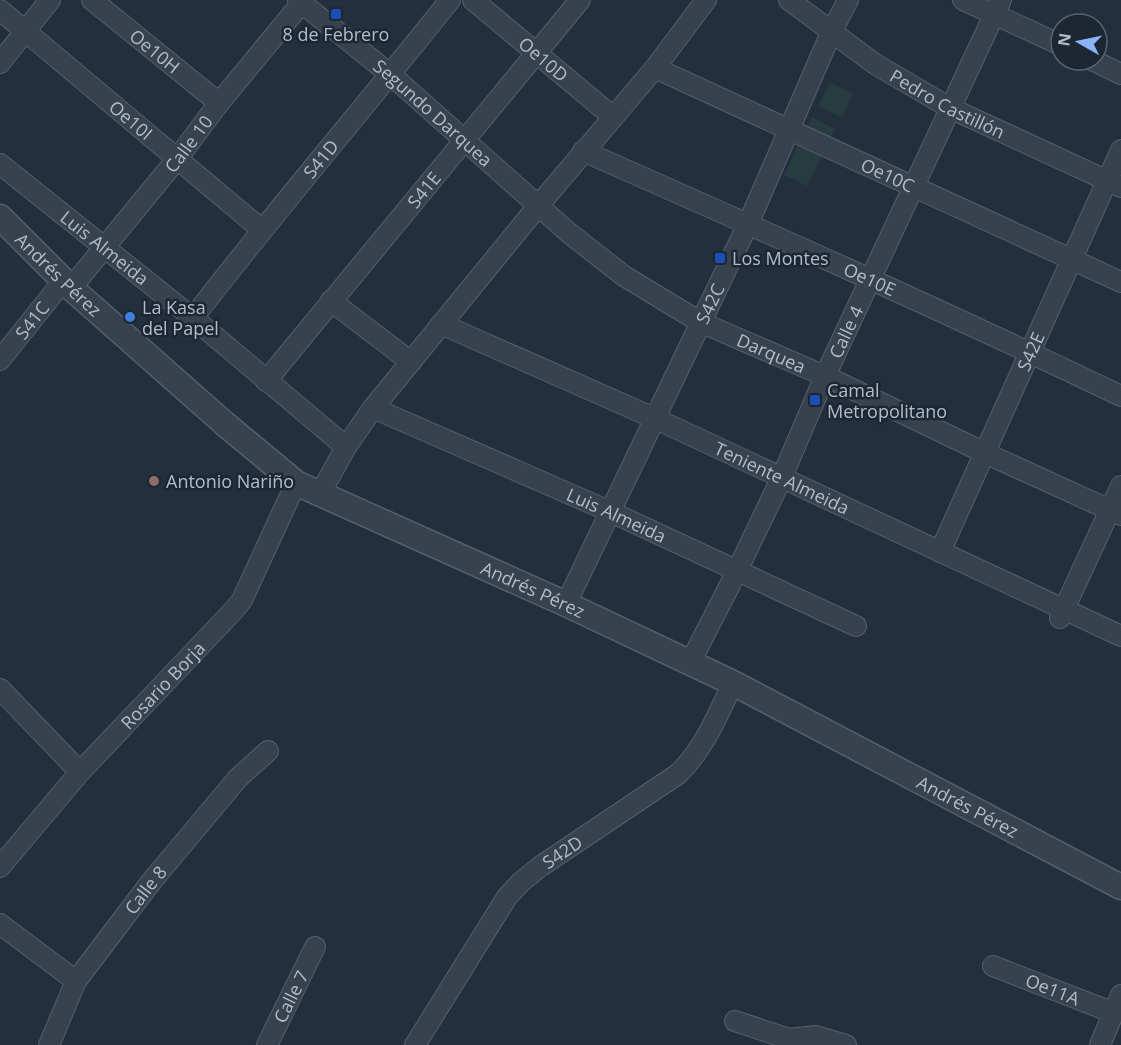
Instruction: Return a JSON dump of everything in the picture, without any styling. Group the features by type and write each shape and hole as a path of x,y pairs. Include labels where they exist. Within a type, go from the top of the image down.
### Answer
{"street":[{"path":"0,63 50,0"},
{"name":"Oe10H","path":"92,0 219,103"},
{"name":"S41D","path":"193,318 261,229 391,75 450,0"},
{"name":"Oe10D","path":"473,0 613,117"},
{"name":"S41E","path":"266,381 580,0"},
{"path":"320,494 346,447 373,408 538,206 655,68 706,0"},
{"name":"Pedro Castillón","path":"789,0 875,64 950,108 1114,184"},
{"name":"S42C","path":"566,604 748,224 831,33 848,0"},
{"path":"963,0 998,7 1049,38"},
{"name":"Calle 10","path":"68,284 105,248 301,1"},
{"name":"Segundo Darquea","path":"301,1 391,75 538,206"},
{"name":"Calle 4","path":"690,663 782,477 825,376 998,7"},
{"name":"Oe10I","path":"0,10 261,229"},
{"name":"Oe10C","path":"655,68 1121,282"},
{"name":"S42E","path":"940,552 1072,258 1114,184 1121,150"},
{"name":"Oe10E","path":"584,151 1030,352 1121,396"},
{"name":"Luis Almeida","path":"0,164 193,318 346,447"},
{"name":"Darquea","path":"538,206 624,276 700,322 825,376 984,453 1115,512"},
{"name":"Andrés Pérez","path":"0,217 68,284 225,424 296,483 566,604 733,683 1121,886"},
{"name":"S41C","path":"0,360 68,284"},
{"path":"331,301 411,362"},
{"name":"Teniente Almeida","path":"441,324 782,477 1062,613 1121,636"},
{"name":"Luis Almeida","path":"373,408 611,512 856,626"},
{"name":"Rosario Borja","path":"0,867 80,772 242,600 296,483"},
{"path":"1062,613 1115,512 1121,486"},
{"name":"S42D","path":"415,1045 507,897 541,866 684,768 702,747 733,683"},
{"path":"0,689 80,772"},
{"name":"Calle 8","path":"49,1045 76,981 151,882 231,787 268,751"},
{"path":"0,924 76,981"},
{"name":"Calle 7","path":"267,1045 315,947"},
{"name":"Oe11A","path":"993,966 1117,1004"},
{"path":"1100,1045 1117,1004"},
{"path":"735,1021 789,1039 816,1036 846,1045"}],"green space":[{"path":"830,82 853,94 842,118 818,106"},
{"path":"812,117 835,129 807,186 784,175"}],"place":[{"name":"8 de Febrero","path":"336,14"},
{"name":"Los Montes","path":"720,258"},
{"name":"La Kasa del Papel","path":"130,317"},
{"name":"Camal Metropolitano","path":"815,400"},
{"name":"Antonio Nariño","path":"154,481"}]}
